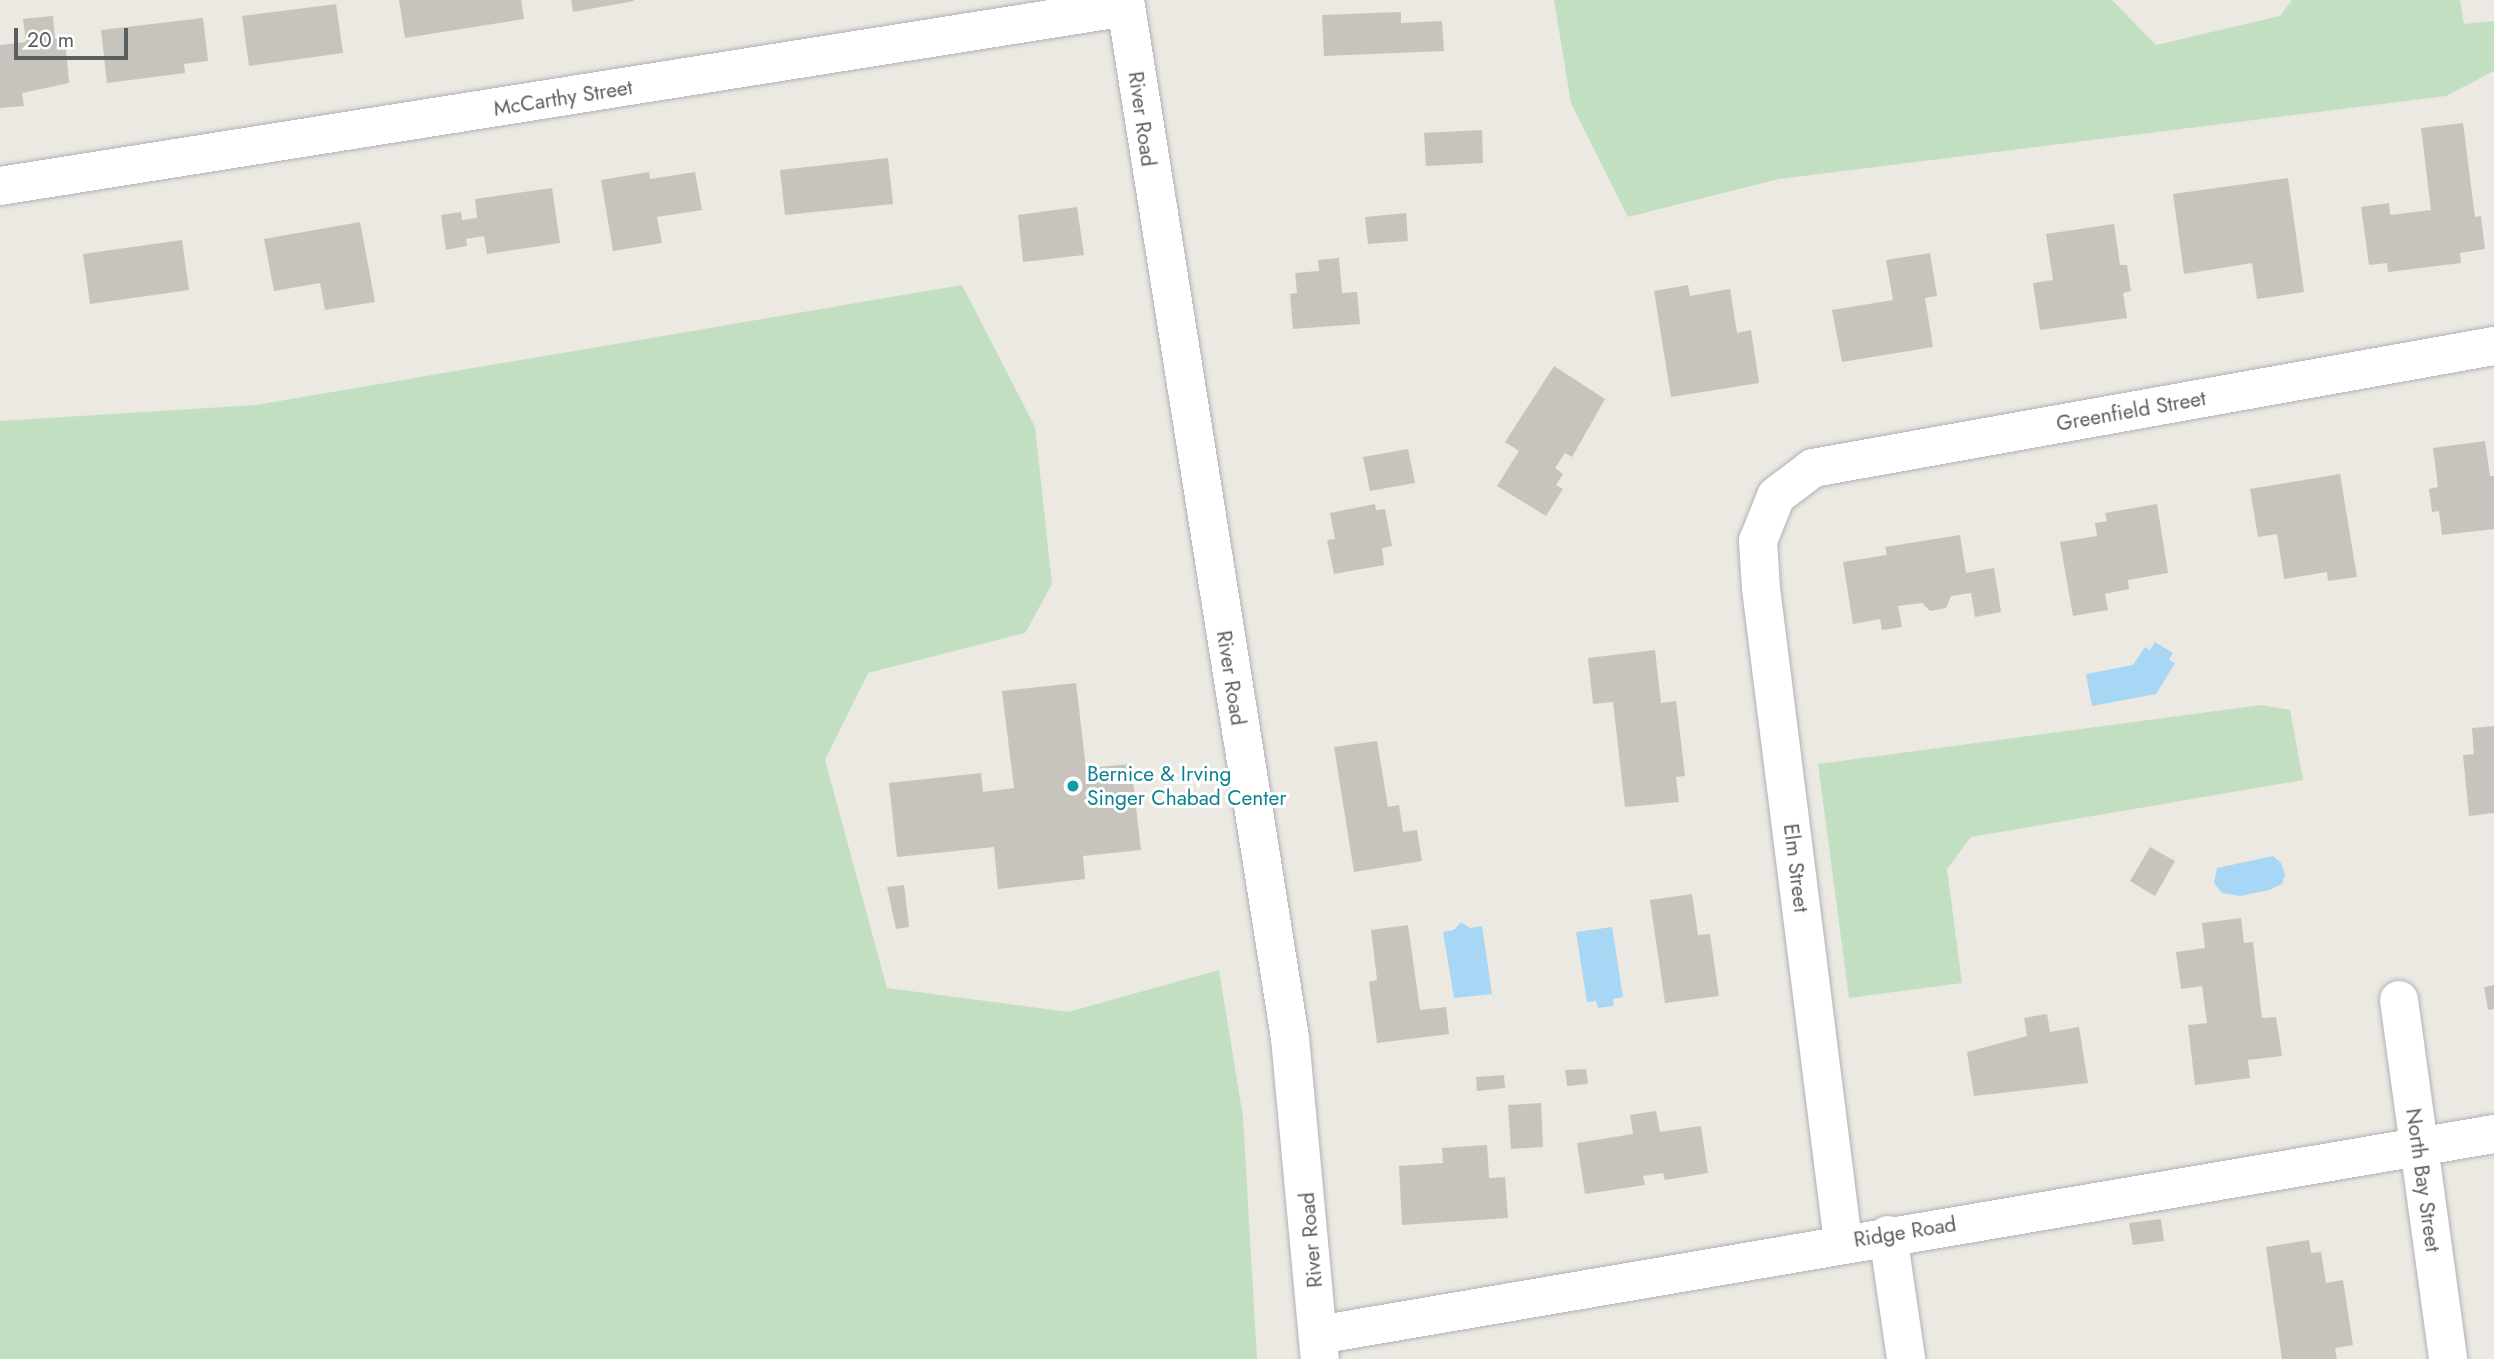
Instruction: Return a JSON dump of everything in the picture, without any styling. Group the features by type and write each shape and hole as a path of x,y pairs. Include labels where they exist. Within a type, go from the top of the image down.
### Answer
{"street":[{"name":"McCarthy Street","path":"0,186 1125,4"},
{"name":"River Road","path":"1125,4 1290,1038 1319,1347"},
{"name":"Greenfield Street","path":"1776,495 1813,468 2494,346"},
{"name":"Elm Street","path":"1776,495 1758,541 1761,588 1843,1242"},
{"name":"North Bay Street","path":"2399,1000 2448,1359"},
{"name":"Ridge Road","path":"1319,1347 1843,1242 2494,1134"},
{"path":"1888,1235 1906,1359"}],"green space":[{"path":"1554,0 2112,0 2156,45 2280,16 2292,0 2460,0 2464,24 2494,21 2494,71 2446,96 1779,179 1628,217 1571,103"},
{"path":"962,285 1035,427 1052,584 1025,633 868,673 825,760 887,988 1068,1012 1219,970 1243,1117 1257,1359 0,1359 0,421 256,405"},
{"path":"2261,705 2290,710 2303,780 1971,837 1947,869 1962,983 1849,998 1818,764"}],"water":[{"path":"2155,642 2173,653 2169,660 2175,663 2156,694 2092,706 2086,674 2133,665 2145,647 2150,650"},
{"path":"2273,856 2281,863 2285,875 2282,884 2269,890 2240,896 2222,893 2214,883 2217,868"},
{"path":"1461,922 1470,928 1482,926 1492,994 1454,998 1443,932 1454,930"},
{"path":"1612,927 1623,997 1613,999 1614,1006 1598,1008 1596,1001 1587,1002 1576,932"}],"building":[{"path":"399,0 521,0 524,19 405,38"},
{"path":"571,0 633,0 634,1 573,12"},
{"path":"336,4 343,53 249,66 242,16"},
{"path":"1401,12 1401,23 1442,21 1444,51 1324,56 1322,15"},
{"path":"53,16 55,39 65,38 69,83 22,93 24,106 0,108 0,45 26,42 23,19"},
{"path":"203,18 208,61 184,64 185,73 107,83 101,30"},
{"path":"2463,123 2475,217 2481,216 2485,249 2460,253 2461,263 2388,272 2387,263 2369,265 2361,207 2389,203 2390,215 2431,210 2421,128"},
{"path":"1482,130 1483,163 1426,166 1424,133"},
{"path":"888,158 893,204 785,215 780,170"},
{"path":"649,172 650,179 695,172 702,210 657,217 662,243 613,251 601,180"},
{"path":"2288,178 2304,292 2257,299 2252,263 2184,274 2173,194"},
{"path":"552,188 560,243 487,254 484,236 466,239 467,246 446,250 441,215 461,212 462,220 477,218 475,199"},
{"path":"1077,207 1084,255 1023,262 1018,215"},
{"path":"1406,213 1408,241 1368,244 1365,217"},
{"path":"360,222 375,302 325,310 320,283 274,291 264,239"},
{"path":"2114,224 2120,265 2127,265 2131,291 2123,293 2127,318 2040,330 2033,283 2053,280 2046,234"},
{"path":"182,240 189,290 90,304 83,254"},
{"path":"1930,253 1937,296 1925,298 1933,347 1842,362 1832,310 1893,300 1886,260"},
{"path":"1339,258 1342,293 1357,292 1360,324 1293,329 1290,294 1297,293 1295,273 1319,271 1318,260"},
{"path":"1688,285 1690,296 1730,289 1737,333 1751,330 1759,383 1671,397 1654,291"},
{"path":"1554,366 1605,399 1572,457 1565,453 1555,468 1563,474 1556,485 1563,489 1546,516 1497,486 1519,451 1505,442"},
{"path":"2485,441 2490,476 2494,476 2494,529 2442,535 2439,511 2432,512 2429,489 2438,487 2433,448"},
{"path":"1408,449 1415,483 1370,491 1363,457"},
{"path":"2340,474 2357,577 2328,581 2327,572 2284,579 2277,534 2258,537 2250,489"},
{"path":"1375,504 1376,510 1385,509 1392,546 1382,548 1384,565 1334,574 1327,540 1335,539 1330,513"},
{"path":"2157,504 2168,573 2128,580 2129,589 2105,594 2108,610 2073,616 2060,542 2097,536 2095,523 2107,521 2105,513"},
{"path":"1960,535 1966,573 1994,568 2001,612 1975,617 1971,593 1951,596 1946,608 1930,611 1922,603 1898,606 1902,627 1882,630 1880,619 1853,624 1843,562 1887,555 1885,547"},
{"path":"1655,650 1661,703 1676,701 1685,776 1676,777 1679,802 1625,807 1613,702 1593,704 1588,658"},
{"name":"Bernice & Irving Singer Chabad Center","path":"1076,683 1086,768 1131,764 1141,850 1083,856 1085,879 998,889 994,847 897,857 889,783 981,773 983,792 1014,788 1002,691"},
{"path":"2494,726 2494,813 2469,816 2463,755 2474,754 2472,728"},
{"path":"1377,741 1388,807 1399,805 1403,832 1417,830 1422,861 1354,872 1334,747"},
{"path":"2150,847 2175,861 2155,896 2130,881"},
{"path":"904,885 909,927 896,929 887,887"},
{"path":"1692,894 1698,935 1710,934 1719,996 1665,1003 1650,900"},
{"path":"2241,918 2244,943 2253,942 2262,1018 2276,1017 2282,1056 2248,1060 2250,1078 2195,1085 2188,1025 2207,1023 2202,986 2181,989 2176,952 2205,948 2202,923"},
{"path":"1408,925 1420,1010 1446,1007 1449,1034 1377,1043 1369,982 1377,980 1371,930"},
{"path":"2494,985 2494,1009 2488,1010 2484,987"},
{"path":"2047,1014 2050,1032 2079,1027 2088,1083 1974,1096 1967,1052 2027,1036 2024,1018"},
{"path":"1586,1069 1588,1084 1567,1086 1565,1070"},
{"path":"1504,1075 1505,1088 1477,1091 1476,1077"},
{"path":"1541,1103 1543,1147 1511,1149 1508,1105"},
{"path":"1656,1111 1660,1132 1701,1126 1708,1173 1665,1180 1663,1173 1643,1176 1645,1185 1585,1194 1577,1143 1633,1134 1630,1115"},
{"path":"1487,1145 1489,1178 1505,1177 1508,1218 1402,1225 1399,1166 1443,1163 1442,1148"},
{"path":"2161,1219 2164,1241 2133,1245 2129,1223"},
{"path":"2309,1240 2311,1253 2321,1252 2326,1283 2343,1280 2353,1345 2335,1348 2337,1359 2282,1359 2266,1247"}],"place":[{"name":"Bernice & Irving Singer Chabad Center","path":"1073,786"}]}
